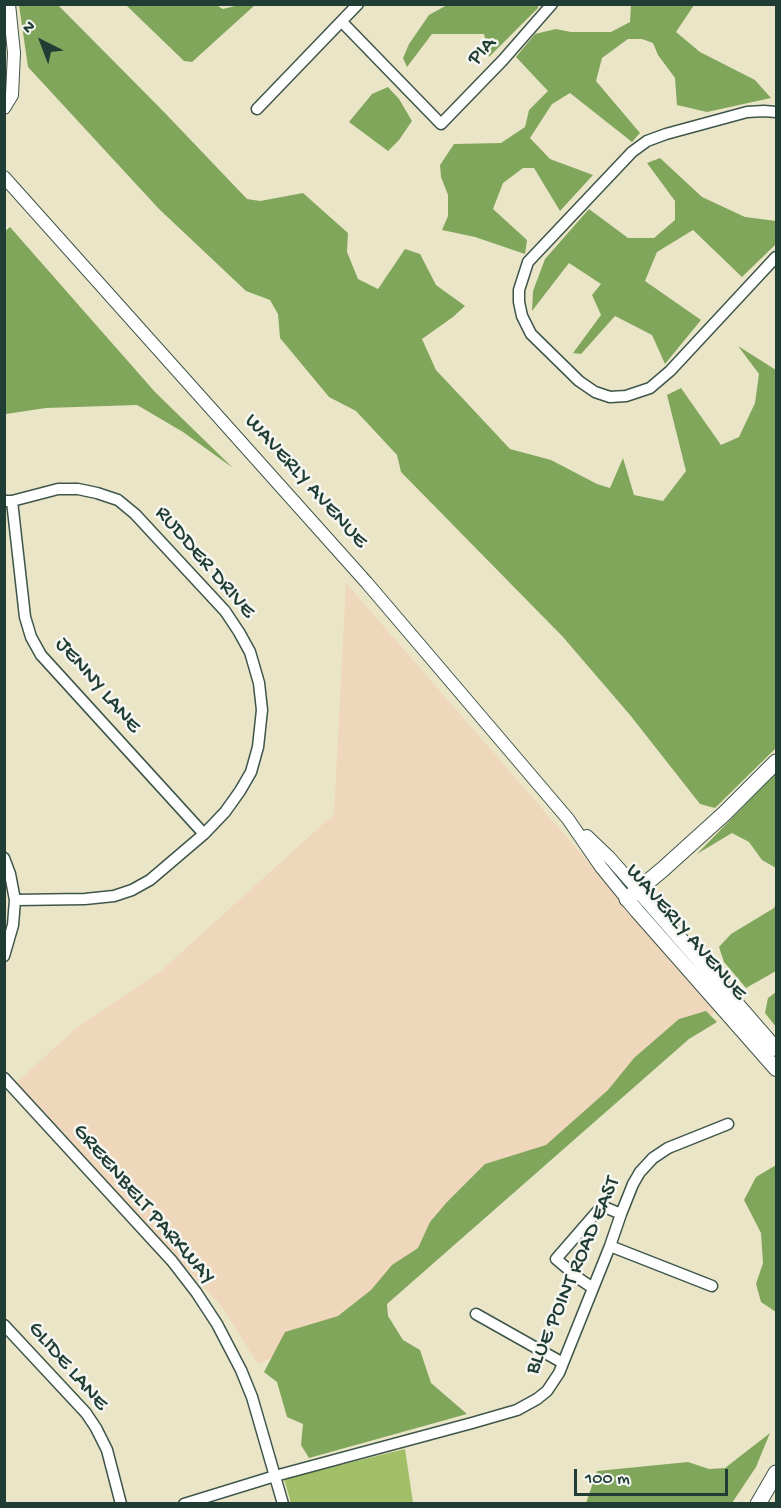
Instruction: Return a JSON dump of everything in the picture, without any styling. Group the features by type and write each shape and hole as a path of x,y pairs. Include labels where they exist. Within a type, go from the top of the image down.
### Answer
{"main road":[{"path":"633,895 716,821 777,762"},
{"name":"WAVERLY AVENUE","path":"633,895 777,1049"},
{"name":"WAVERLY AVENUE","path":"633,895 637,911 777,1069"},
{"path":"758,1503 777,1473"}],"street":[{"path":"4,108 12,95 14,53 9,4"},
{"path":"257,109 358,4"},
{"name":"PIA","path":"342,22 441,124 503,60 552,4"},
{"path":"777,112 747,112 666,134 647,141 632,152 528,262 519,290 519,302 522,316 531,334 579,381 595,392 610,397 626,396 650,388 670,371 777,257"},
{"name":"WAVERLY AVENUE","path":"4,177 342,555 568,819 609,857 633,895"},
{"name":"RUDDER DRIVE","path":"8,501 58,489 78,489 118,500 135,514 225,611 240,632 250,652 259,683 262,710 258,747 251,772 240,791 225,812 204,834 150,880 132,890 114,896 85,899 15,900"},
{"name":"JENNY LANE","path":"8,501 25,617 31,637 41,655 204,834"},
{"path":"4,858 15,900 13,925 4,956"},
{"name":"GREENBELT PARKWAY","path":"4,1078 172,1261 218,1324 241,1370 257,1414 283,1503"},
{"name":"BLUE POINT ROAD EAST","path":"184,1503 517,1410 537,1399 555,1381 563,1364 633,1184 640,1172 653,1158 668,1149 728,1124"},
{"path":"593,1288 556,1259 602,1206 621,1214"},
{"path":"610,1246 712,1286"},
{"path":"476,1314 563,1364"},
{"name":"GLIDE LANE","path":"4,1325 86,1413 96,1428 107,1450 121,1503"}],"shaded area":[{"path":"346,583 717,1010 374,1312 258,1364 223,1308 16,1083 76,1028 162,970 334,814"}],"green space":[{"path":"214,4 223,9 239,5 255,5 192,62 184,61 126,5"},
{"path":"538,4 538,8 489,57 484,34 432,34 407,67 403,58 409,44 429,15 447,5"},
{"path":"19,5 58,5 247,199 260,201 303,193 348,233 347,252 358,279 378,289 405,249 420,254 436,285 465,306 422,339 436,370 510,449 551,460 597,484 610,488 623,458 634,495 663,501 686,471 667,395 681,388 721,445 739,437 755,403 759,374 738,346 776,370 776,748 715,808 700,804 630,715 563,637 401,472 397,455 356,411 329,397 280,338 278,314 270,300 246,291 159,209 28,67"},
{"path":"631,5 694,5 676,32 700,52 755,80 771,98 707,112 677,105 675,78 658,55 653,43 642,39 628,39 602,58 596,81 640,133 632,142 570,93 552,104 530,138 550,159 593,175 560,211 534,168 523,168 503,183 493,209 527,240 525,254 475,237 442,230 448,216 448,195 441,177 440,165 454,144 501,143 525,127 529,110 548,91 516,57 535,34 556,29 571,32 611,32 630,22"},
{"path":"388,87 399,99 412,121 388,151 349,122 372,94"},
{"path":"660,158 702,197 745,217 776,221 775,245 742,277 693,230 657,252 645,281 701,320 665,364 652,335 615,316 581,354 573,353 601,315 592,295 601,284 569,263 532,311 533,291 545,259 589,209 628,238 654,238 675,220 675,201 647,163"},
{"path":"10,227 155,392 233,468 183,432 137,405 46,408 5,413 4,232"},
{"path":"776,773 776,868 762,860 749,842 732,833 697,854"},
{"path":"776,903 776,971 746,988 724,962 719,947 731,934 774,908"},
{"path":"776,992 776,1027 765,1013 768,998"},
{"path":"706,1011 717,1022 689,1039 387,1304 388,1316 403,1340 420,1350 431,1383 467,1414 309,1458 301,1445 303,1424 287,1417 277,1382 264,1372 285,1332 338,1316 371,1290 392,1265 418,1248 430,1222 485,1164 546,1145 608,1090 634,1058 679,1019"},
{"path":"776,1165 776,1312 761,1302 756,1284 763,1263 761,1233 744,1200 756,1177"},
{"path":"770,1433 756,1467 732,1503 586,1503 597,1471 688,1462 709,1469 725,1468"},
{"path":"405,1449 413,1503 291,1503 284,1479"}]}
